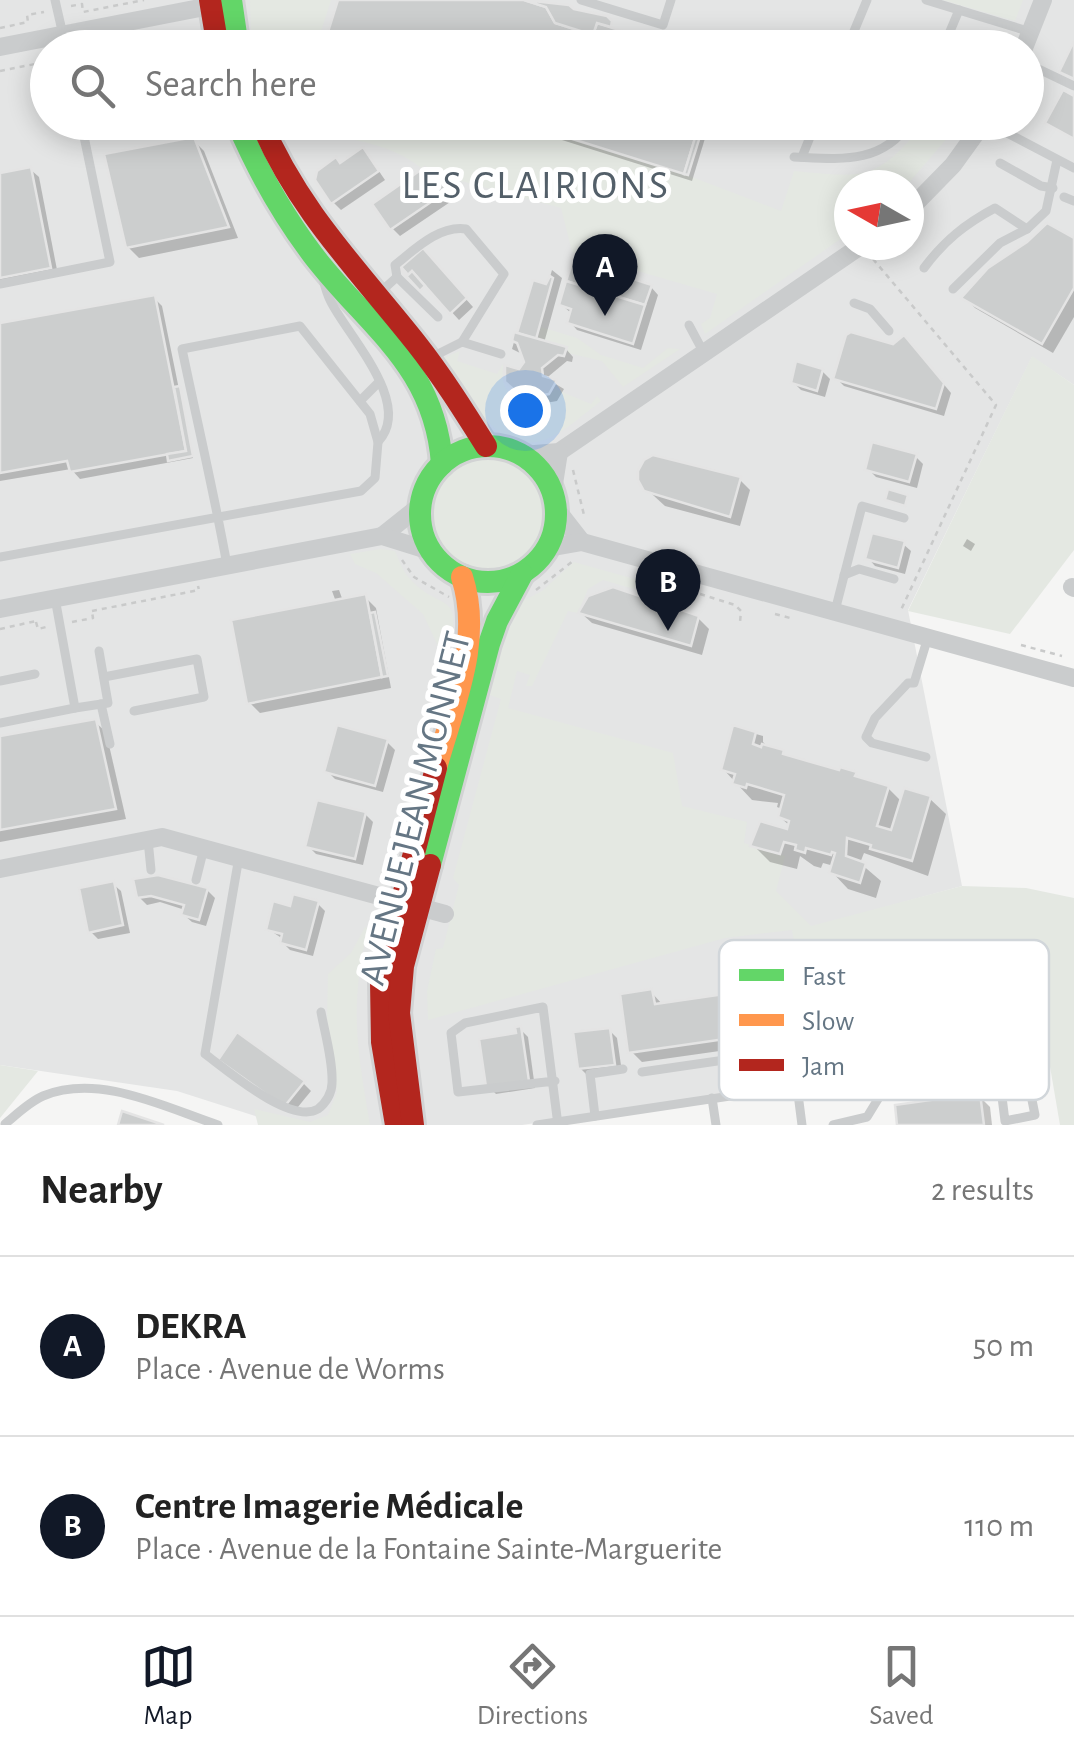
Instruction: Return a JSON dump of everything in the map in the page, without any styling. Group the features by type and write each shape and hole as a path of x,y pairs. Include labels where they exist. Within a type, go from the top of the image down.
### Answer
{"street":[{"path":"1031,30 1044,0"},
{"path":"107,30 217,2"},
{"path":"217,2 218,30"},
{"path":"217,2 230,30"},
{"path":"0,47 30,44"},
{"path":"246,140 276,200 315,257 430,396 441,433 442,464"},
{"path":"269,140 286,177 327,242 428,358 486,446"},
{"path":"924,195 972,140"},
{"path":"565,459 524,455 505,448 470,448 442,464 430,478 420,505 422,529 430,551 460,588 492,582 527,583 548,548 565,459 704,353 850,260"},
{"path":"524,455 541,470 579,555"},
{"path":"382,536 420,505"},
{"path":"0,608 382,536 430,551"},
{"path":"548,548 834,612 1074,678"},
{"name":"AVENUE JEAN MONNET","path":"396,1125 382,1053 377,995 384,959 410,905 497,621 527,583"},
{"name":"AVENUE JEAN MONNET","path":"413,1125 399,992 410,905 472,640 470,602 460,588"},
{"path":"0,870 162,837 446,914"}],"lane":[{"path":"55,0 62,30"},
{"path":"581,0 664,25 671,0"},
{"path":"854,30 867,0"},
{"path":"926,0 1004,30"},
{"path":"951,30 959,10"},
{"path":"1044,72 1074,86"},
{"path":"0,284 110,262 85,140"},
{"path":"807,140 798,157 872,156 895,140"},
{"path":"1020,140 1074,168"},
{"path":"953,289 1000,243 1028,229 1046,211 1058,160"},
{"path":"1000,163 1042,186 1054,188"},
{"path":"924,268 940,246 968,222 995,208 1028,229"},
{"path":"428,358 462,342 504,274 466,229 453,228 421,244 395,266 398,277 438,317"},
{"path":"315,257 331,302 372,364 387,402 387,429 378,442"},
{"path":"375,296 398,277"},
{"path":"854,304 870,310 890,331"},
{"path":"689,325 704,353"},
{"path":"0,558 218,519 361,491 375,478 378,442 370,414 300,326 182,349 218,519 227,565"},
{"path":"462,342 501,354"},
{"path":"360,401 379,382"},
{"path":"834,612 862,506 904,518"},
{"path":"844,575 858,570 894,579"},
{"path":"56,598 75,708"},
{"path":"926,756 872,744 866,737 874,718 908,683 914,683 928,637"},
{"path":"0,724 108,703 99,651"},
{"path":"104,677 197,660 204,697 134,711"},
{"path":"0,681 35,674"},
{"path":"101,704 110,744"},
{"path":"148,840 150,870"},
{"path":"196,880 204,848"},
{"path":"239,857 205,1054 278,1108 297,1116 312,1114 326,1103 332,1084 321,1012"},
{"path":"555,1081 458,1092 451,1033 464,1023 543,1007 555,1081 558,1123"},
{"path":"642,1072 719,1061"},
{"path":"596,1116 590,1074 623,1069"},
{"path":"4,1124 39,1097 71,1088 117,1091 218,1125"},
{"path":"536,1125 719,1097"},
{"path":"712,1098 716,1125"},
{"path":"798,1100 802,1125"},
{"path":"833,1125 867,1117 877,1100"},
{"path":"1003,1100 1006,1120 1035,1115 1032,1100"}],"path":[{"path":"0,71 30,65"},
{"path":"874,260 996,405 900,612"},
{"path":"565,459 579,487 584,518"},
{"path":"398,549 414,578 442,596 460,588"},
{"path":"527,583 579,555"},
{"path":"681,588 734,605 741,612 740,622"},
{"path":"36,622 38,629 93,618 87,592"},
{"path":"1022,644 1062,656"}],"shaded area":[{"path":"0,0 1074,0 1074,385 1032,357 908,610 962,886 812,927 814,940 719,940 719,1096 522,1125 283,1125 177,1091 0,1065"},
{"path":"250,0 331,0 321,30 251,30"},
{"path":"943,0 1023,0 1015,21"},
{"path":"353,140 573,140 684,174 781,211 794,171 834,175 834,244 705,334 701,324 710,318 717,294 572,252 561,208 446,177 436,184 423,170 390,150"},
{"path":"909,140 945,140 920,170 871,170 894,156"},
{"path":"541,327 577,338 601,355 643,368 668,348 680,349 623,387 602,361 568,353 567,347 538,339"},
{"path":"460,351 457,361 497,374 503,364 506,389 519,400 542,399 555,389 591,404 597,396 601,401 549,438 514,440 485,419 443,358"},
{"path":"1032,356 1074,385 1074,550 1010,634 908,611"},
{"path":"489,458 511,462 529,475 542,493 546,515 542,537 529,555 511,568 489,572 467,568 449,555 436,537 432,515 436,493 449,475 467,462"},
{"path":"395,551 410,579 451,610 453,632 449,652 438,646 423,614 376,573 355,564 350,554"},
{"path":"574,562 638,580 634,589 603,580 588,589 578,613 568,611 532,686 526,686 530,675 517,671 508,708 673,753 682,806 747,822 744,843 785,856 776,891 811,926 962,886 1026,888 1074,898 1074,1125 1060,1125 1049,1061 1049,940 794,940 792,930 725,938 428,1020 427,991 436,949 443,948 459,885 453,878 501,699 490,695 505,637 523,601 542,591"},
{"path":"365,927 368,928 358,981 357,1027 370,1125 258,1125 254,1109 310,1122 328,1115 337,1092 327,1017 328,974 351,953"},
{"path":"0,1065 38,1071 0,1118"}],"building":[{"path":"338,0 524,0 546,7 555,23 577,30 329,30"},
{"path":"524,0 569,5 607,16 611,27 597,23 595,30 577,30 555,23 546,7"},
{"path":"597,23 619,30 595,30"},
{"path":"1074,41 1074,79 1059,72"},
{"path":"1063,90 1074,96 1074,139 1045,123"},
{"path":"195,140 229,227 126,248 104,154"},
{"path":"575,140 694,140 684,174"},
{"path":"694,140 699,140 688,175 684,174"},
{"path":"363,147 379,171 331,204 315,180 317,171 336,157 340,163"},
{"path":"31,167 51,268 0,278 0,173"},
{"path":"425,167 436,184 446,177 453,187 390,230 372,204"},
{"path":"1047,223 1074,238 1074,288 1042,344 961,298 988,268"},
{"path":"423,248 467,298 450,314 412,271 408,275 401,267"},
{"path":"573,260 652,285 645,305 566,281"},
{"path":"399,268 408,275 412,271 425,286 420,291"},
{"path":"550,276 553,278 536,339 517,333 533,280 546,284"},
{"path":"566,281 645,305 633,344 567,323 571,309 559,305"},
{"path":"155,295 186,451 70,472 67,461 0,473 0,323"},
{"path":"514,332 567,347 564,356 558,355 542,368 543,376 557,380 549,394 524,398 505,382 505,365 519,369 524,362 517,343 512,341"},
{"path":"851,332 893,344 904,335 944,383 936,409 833,379 846,335"},
{"path":"796,361 823,369 817,391 791,383"},
{"path":"180,386 193,456 168,461 167,454 186,451 174,387"},
{"path":"872,442 917,454 909,482 865,470"},
{"path":"653,455 741,477 730,517 644,491 638,471 644,460"},
{"path":"888,489 908,495 905,506 885,500"},
{"path":"872,533 905,541 898,568 865,559"},
{"path":"613,587 699,616 691,646 578,613 588,596"},
{"path":"366,594 382,677 247,704 231,620"},
{"path":"375,612 388,676 382,677 370,613"},
{"path":"96,719 116,809 0,830 0,736"},
{"path":"337,725 388,739 375,786 324,772"},
{"path":"733,725 756,732 753,744 857,772 855,776 889,786 877,826 891,830 904,788 931,796 912,861 847,838 846,856 866,863 860,883 829,873 835,853 806,848 805,853 784,842 780,854 750,846 760,821 787,829 789,821 778,817 784,795 747,784 746,788 732,784 735,774 721,770"},
{"path":"317,800 366,812 355,859 305,847"},
{"path":"158,875 208,888 199,920 181,915 184,905 151,896 137,898 133,879"},
{"path":"114,881 123,925 88,933 79,888"},
{"path":"293,894 319,901 306,950 280,943 282,934 266,930 273,901 290,906"},
{"path":"652,989 655,1004 719,995 719,1040 628,1053 620,994"},
{"path":"521,1026 529,1081 486,1087 479,1039 516,1033 515,1027"},
{"path":"610,1028 615,1065 578,1069 573,1032"},
{"path":"237,1032 305,1081 284,1107 218,1060"},
{"path":"981,1100 984,1125 897,1125 895,1105"},
{"path":"122,1111 164,1125 118,1125"}],"traffic: fast":[{"path":"231,0 235,30"},
{"path":"245,140 271,191 302,239 413,373 437,430 442,464"},
{"path":"488,446 514,451 536,466 551,488 556,514 551,540 536,562 514,577 488,582 462,577 440,562 425,540 420,514 425,488 440,466 462,451 488,446"},
{"path":"430,865 489,644 522,574"}],"traffic: slow":[{"path":"436,768 467,649 468,601 462,577"}],"traffic: jam":[{"path":"210,0 215,30"},
{"path":"269,140 311,211 426,355 486,446"},
{"path":"396,1125 382,1042 381,981 436,768"},
{"path":"413,1125 399,1013 403,966 430,865"}],"place":[{"name":"DEKRA","path":"605,316"},
{"name":"Centre Imagerie Médicale","path":"668,631"}],"district":[{"name":"LES CLAIRIONS","path":"536,184"}]}
